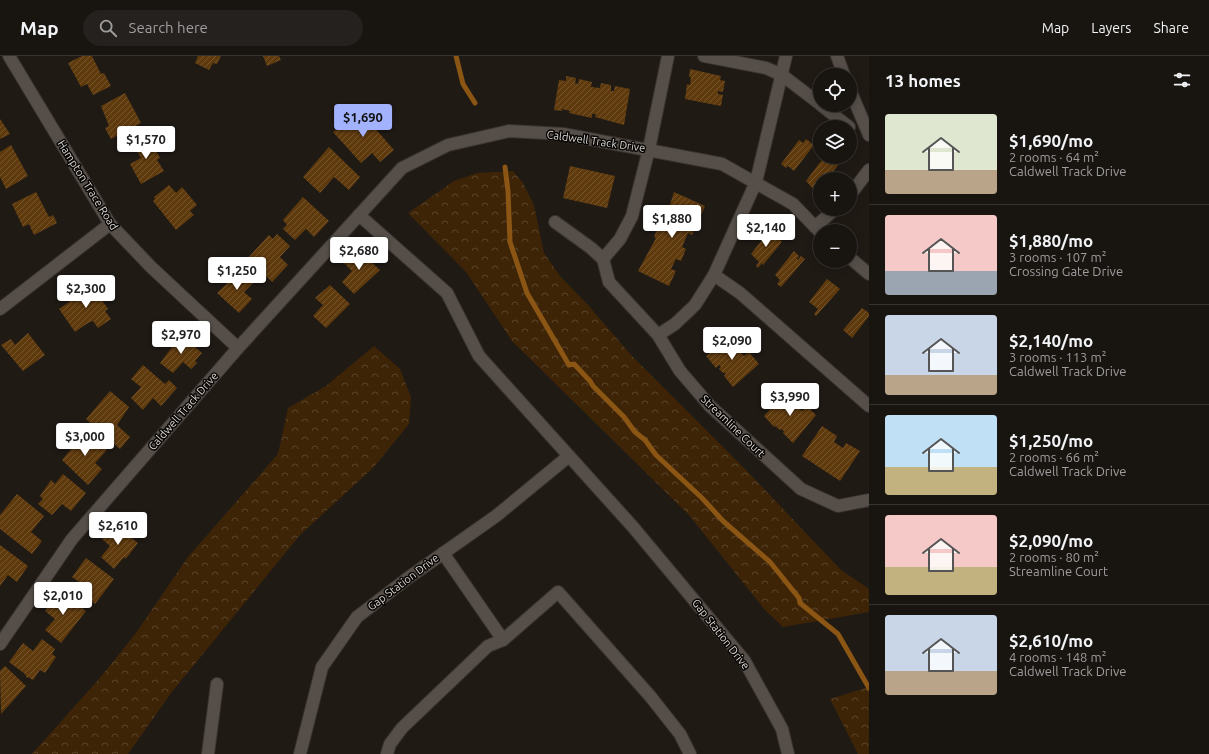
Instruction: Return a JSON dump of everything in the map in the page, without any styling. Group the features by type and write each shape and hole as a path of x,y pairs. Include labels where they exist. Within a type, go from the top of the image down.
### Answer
{"street":[{"name":"Hampton Trace Road","path":"9,56 110,224 151,267 238,348"},
{"path":"555,222 591,248 603,259 620,239 632,216 649,149 668,56"},
{"path":"704,56 766,68 782,74 813,99"},
{"path":"658,334 676,324 695,305 714,275 756,182 786,56"},
{"path":"837,56 841,68"},
{"path":"857,107 869,135"},
{"path":"830,112 840,120"},
{"name":"Caldwell Track Drive","path":"0,644 72,539 238,348 402,168 448,145 509,131 563,134 649,149 722,164 793,204 813,226"},
{"path":"857,132 869,140"},
{"path":"857,186 869,170"},
{"name":"Gap Station Drive","path":"359,215 447,293 479,356 633,527 744,660 782,729 788,754"},
{"path":"822,224 829,216"},
{"path":"0,309 110,224"},
{"name":"Streamline Court","path":"603,259 609,282 658,334 680,371 710,406 801,489 838,506 869,500"},
{"path":"857,264 869,274"},
{"path":"714,275 740,293 869,406"},
{"name":"Gap Station Drive","path":"300,754 322,667 357,617 443,553 496,516 569,456"},
{"path":"443,553 503,640"},
{"path":"388,754 390,744 402,728 488,646 503,640 558,592 650,696 680,734 690,754"},
{"path":"208,754 217,684"}],"green space":[{"path":"513,171 523,183 534,205 544,253 560,276 588,305 631,355 746,470 841,570 869,589 869,612 783,627 765,610 689,515 512,341 466,272 408,213 454,181 477,173"},
{"path":"374,346 400,369 411,397 409,424 373,468 300,535 171,693 128,754 32,754 99,679 136,633 188,557 278,454 288,408 326,386"},
{"path":"869,687 869,754 858,754 830,699"}],"building":[{"path":"82,56 92,56 101,74 104,73 111,86 93,95 87,84 81,87 68,63"},
{"path":"198,56 221,56 217,64 213,63 209,70 195,63"},
{"path":"263,56 279,56 281,60 267,66"},
{"path":"690,69 721,76 720,80 725,81 723,92 718,91 718,94 723,95 721,106 685,99 687,84 690,85"},
{"path":"566,76 576,78 575,83 578,84 579,79 592,82 591,87 600,88 601,83 611,85 611,91 614,91 615,86 630,89 624,125 595,117 596,114 592,114 592,118 569,113 570,111 562,109 562,111 554,110 559,80 566,81"},
{"path":"125,93 141,123 111,139 105,128 109,126 101,106"},
{"path":"359,110 394,150 380,162 372,153 361,163 333,132"},
{"path":"0,119 10,134 0,139"},
{"path":"147,134 160,158 157,160 164,171 141,184 130,164 141,158 132,143"},
{"path":"806,139 813,144 813,146 794,171 788,166 786,168 781,164 799,140 803,143"},
{"path":"11,145 28,176 6,189 0,177 0,152"},
{"path":"329,147 360,177 349,190 334,177 320,193 303,177"},
{"path":"819,164 839,164 833,172 813,172 813,189 806,181"},
{"path":"570,166 615,176 607,208 563,198"},
{"path":"169,185 176,193 182,187 197,205 190,211 194,215 176,230 153,201 155,199 154,197"},
{"path":"36,192 49,217 53,215 57,223 34,235 29,224 23,227 12,204"},
{"path":"674,192 705,206 692,235 688,233 682,247 686,249 681,261 676,259 671,269 676,271 669,286 638,271 656,238 654,237 657,229 661,231 658,228 661,221 664,223 666,220 662,218 665,210 668,211"},
{"path":"303,197 329,221 314,237 306,229 295,240 283,229 287,225 283,220"},
{"path":"770,231 782,242 763,265 762,263 758,268 756,266 759,262 751,254 762,240 761,239"},
{"path":"277,234 290,246 280,257 288,265 272,282 258,268 256,269 247,259 269,235 273,239"},
{"path":"357,249 380,270 354,294 342,282 352,271 344,263"},
{"path":"794,251 799,256 797,259 798,260 801,256 805,259 781,287 777,284 780,280 775,275"},
{"path":"242,269 255,281 244,292 252,299 239,313 217,293"},
{"path":"827,279 840,289 816,316 814,314 818,309 809,302"},
{"path":"94,282 100,291 97,293 108,309 105,311 111,319 98,328 93,321 75,332 59,309 72,300 73,302 79,298 76,294"},
{"path":"330,285 350,304 326,328 313,316 323,305 315,298"},
{"path":"862,308 869,313 869,316 852,338 843,330"},
{"path":"28,333 45,355 23,371 1,345 11,339 15,345"},
{"path":"181,335 202,353 195,361 197,363 191,369 183,362 173,373 160,363"},
{"path":"728,337 735,345 740,341 744,346 739,350 744,356 749,352 759,364 733,387 724,376 726,373 723,373 719,369 721,367 719,365 716,368 706,356"},
{"path":"143,365 165,384 169,380 177,388 161,406 153,398 143,410 131,398 141,387 131,379"},
{"path":"110,391 129,407 117,425 130,437 120,449 86,419"},
{"path":"784,394 791,400 795,396 800,400 796,405 801,410 803,411 807,406 816,415 793,443 783,433 784,431 776,427 778,425 774,427 764,416"},
{"path":"822,426 837,436 834,442 843,448 846,443 860,451 840,481 802,456"},
{"path":"84,430 107,450 95,463 102,469 88,485 62,460"},
{"path":"63,474 86,493 71,511 62,504 52,515 38,504 43,499 40,496 51,480 55,484"},
{"path":"17,494 44,516 31,532 42,541 32,554 0,529 0,515"},
{"path":"114,524 138,543 128,556 125,559 124,557 114,569 101,557 110,546 102,539"},
{"path":"0,545 28,566 17,582 8,575 0,586"},
{"path":"86,558 114,579 95,604 91,601 87,606 73,596 82,584 72,577"},
{"path":"61,591 86,611 61,643 45,630 55,619 45,611"},
{"path":"42,639 55,649 52,654 56,657 45,673 40,670 33,680 28,677 27,678 25,674 9,662 23,643 33,651"},
{"path":"5,666 26,686 1,714 0,671"}],"waterway":[{"path":"456,56 463,84 475,103"},
{"path":"505,167 508,191 510,242 527,293 569,365 574,364 593,386 624,417 635,432 645,440 656,455 702,498 723,521 770,562 799,598 800,603 838,634 869,688"}]}
